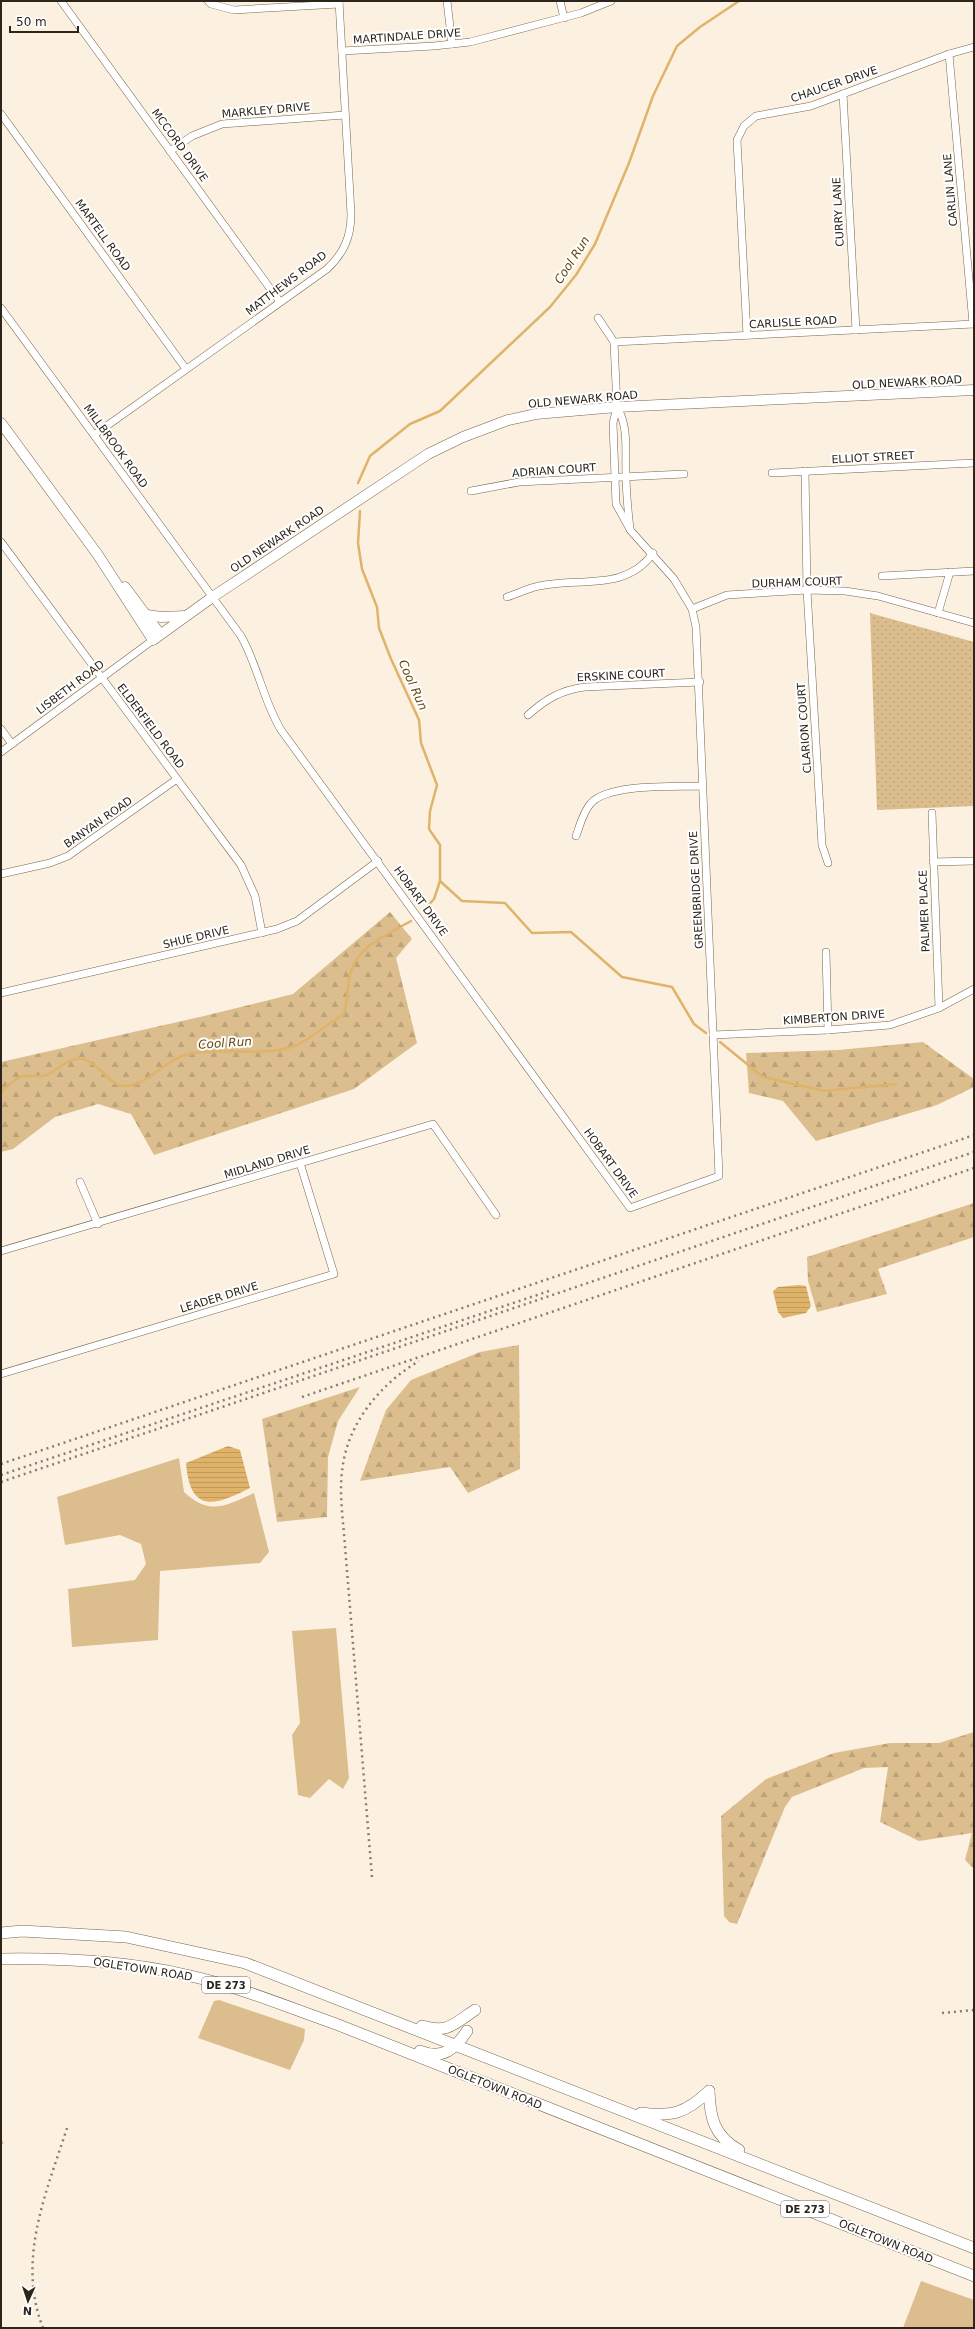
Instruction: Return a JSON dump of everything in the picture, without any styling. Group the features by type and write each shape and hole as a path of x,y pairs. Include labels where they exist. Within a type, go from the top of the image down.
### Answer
{"main road":[{"name":"DE 273","path":"1,1933 22,1931 126,1937 183,1948 245,1963 974,2248"},
{"name":"OGLETOWN ROAD","path":"1,1959 89,1960 186,1975 240,1989 336,2024 973,2274"},
{"path":"384,2017 434,2030 445,2029 455,2025 475,2010"},
{"path":"336,2024 369,2030 429,2054 438,2055 448,2052 457,2046 467,2031"},
{"path":"618,2109 657,2116 672,2114 695,2104 709,2091 710,2108 720,2136 726,2143 755,2162"}],"street":[{"name":"MCCORD DRIVE","path":"61,1 280,302"},
{"path":"208,1 211,4 234,10 339,2"},
{"path":"447,1 452,44"},
{"path":"560,1 564,18"},
{"name":"MARTINDALE DRIVE","path":"342,52 452,44 564,18 592,10 611,1"},
{"name":"MATTHEWS ROAD","path":"94,436 327,268 340,255 348,241 351,214 339,2"},
{"name":"CHAUCER DRIVE","path":"747,335 737,140 740,133 750,120 756,116 806,107 949,54 974,47"},
{"name":"CARLIN LANE","path":"949,54 974,324"},
{"name":"CURRY LANE","path":"843,94 856,330"},
{"name":"MARTELL ROAD","path":"1,114 186,369"},
{"name":"MARKLEY DRIVE","path":"170,150 201,131 222,124 345,115"},
{"name":"MILLBROOK ROAD","path":"1,308 94,436 214,596"},
{"path":"598,318 614,342 618,407 623,418 625,428 626,476 631,531"},
{"name":"CARLISLE ROAD","path":"614,342 974,324"},
{"name":"OLD NEWARK ROAD","path":"156,637 214,596 422,458 463,437 508,420 536,414 618,407 974,390"},
{"name":"GREENBRIDGE DRIVE","path":"618,407 612,423 616,504 631,531 653,554 674,580 692,609 696,627 700,682 702,786 719,1176 630,1208"},
{"path":"1,423 156,637"},
{"name":"ELLIOT STREET","path":"772,473 974,463"},
{"name":"CLARION COURT","path":"805,471 807,590 822,845 828,863"},
{"name":"ADRIAN COURT","path":"471,491 519,482 615,476 684,474"},
{"name":"ELDERFIELD ROAD","path":"1,542 240,865 255,896 262,933"},
{"path":"507,598 539,586 622,578 645,564 653,554"},
{"path":"98,555 147,615 156,637"},
{"path":"882,576 974,571"},
{"path":"938,613 950,572"},
{"name":"DURHAM COURT","path":"692,609 727,596 807,590 860,592 974,623"},
{"name":"HOBART DRIVE","path":"214,596 251,654 267,705 273,716 630,1208"},
{"path":"147,615 161,617 185,616"},
{"name":"LISBETH ROAD","path":"1,752 156,637"},
{"name":"ERSKINE COURT","path":"528,715 543,702 567,690 585,687 700,682"},
{"path":"1,729 12,744"},
{"name":"BANYAN ROAD","path":"1,874 50,863 78,851 177,779"},
{"path":"576,836 585,811 592,802 610,792 702,786"},
{"name":"PALMER PLACE","path":"932,813 939,1008"},
{"name":"SHUE DRIVE","path":"1,993 281,928 296,920 378,861"},
{"path":"933,862 974,861"},
{"path":"826,952 828,1030"},
{"name":"KIMBERTON DRIVE","path":"713,1035 828,1030 890,1024 939,1008 974,990"},
{"name":"MIDLAND DRIVE","path":"1,1251 98,1224 432,1124 496,1215"},
{"name":"LEADER DRIVE","path":"1,1372 334,1274 300,1163"},
{"path":"80,1182 98,1224"}],"green space":[{"path":"870,613 974,642 974,806 877,810"},
{"path":"390,912 412,939 396,958 417,1043 354,1089 154,1155 131,1114 98,1104 55,1117 13,1149 1,1152 1,1062 204,1016 293,994"},
{"path":"923,1042 974,1079 974,1087 937,1105 816,1141 783,1101 749,1093 746,1053 838,1050"},
{"path":"974,1203 974,1237 878,1269 887,1294 817,1312 808,1281 807,1257"},
{"path":"519,1345 520,1469 468,1493 450,1467 360,1481 386,1410 411,1380 480,1352"},
{"path":"360,1387 338,1421 328,1457 327,1517 277,1522 262,1419"},
{"path":"179,1458 184,1492 202,1504 210,1506 226,1505 254,1493 269,1552 260,1563 160,1571 158,1640 72,1647 68,1589 135,1580 146,1564 141,1544 120,1535 65,1545 57,1497"},
{"path":"336,1628 349,1778 343,1789 329,1779 310,1798 298,1795 292,1735 300,1723 292,1631"},
{"path":"974,1732 974,1869 965,1860 972,1833 919,1841 880,1822 888,1767 864,1768 792,1797 785,1807 737,1924 729,1922 724,1916 721,1816 766,1779 834,1753 890,1743 939,1743"},
{"path":"219,2000 305,2029 304,2040 290,2070 198,2038 214,2001"},
{"path":"921,2281 974,2300 974,2328 903,2328"}],"shaded area":[{"path":"799,1285 806,1286 811,1306 806,1313 783,1318 778,1312 773,1291 778,1287"},
{"path":"228,1446 240,1450 250,1488 226,1499 206,1501 199,1498 193,1491 188,1479 186,1463"}],"waterway":[{"name":"Cool Run","path":"358,483 370,456 410,424 440,411 550,307 576,275 595,244 629,163 653,96 677,46 700,27 739,1"},
{"name":"Cool Run","path":"360,511 358,543 362,569 377,607 379,628 391,659 419,720 421,743 437,785 430,811 429,829 440,845 440,881 434,899 425,909"},
{"path":"440,881 462,901 505,903 532,933 571,932 622,977 672,987 694,1024 706,1033"},
{"name":"Cool Run","path":"1,1092 20,1077 45,1076 67,1062 78,1059 84,1059 90,1062 110,1080 124,1086 139,1083 167,1064 182,1056 211,1051 271,1051 285,1049 299,1044 344,1014 352,968 364,950 381,937 411,921"},
{"path":"720,1042 763,1077 824,1091 896,1084"}],"railway":[{"path":"1,1464 974,1135"},
{"path":"1,1482 974,1152"},
{"path":"302,1397 974,1168"},
{"path":"1,1475 552,1290"},
{"path":"372,1877 342,1508 342,1473 347,1448 360,1418 370,1404 392,1380 419,1361"},
{"path":"942,2013 974,2010"},
{"path":"43,2328 35,2302 33,2276 34,2251 44,2200 68,2125"}]}
